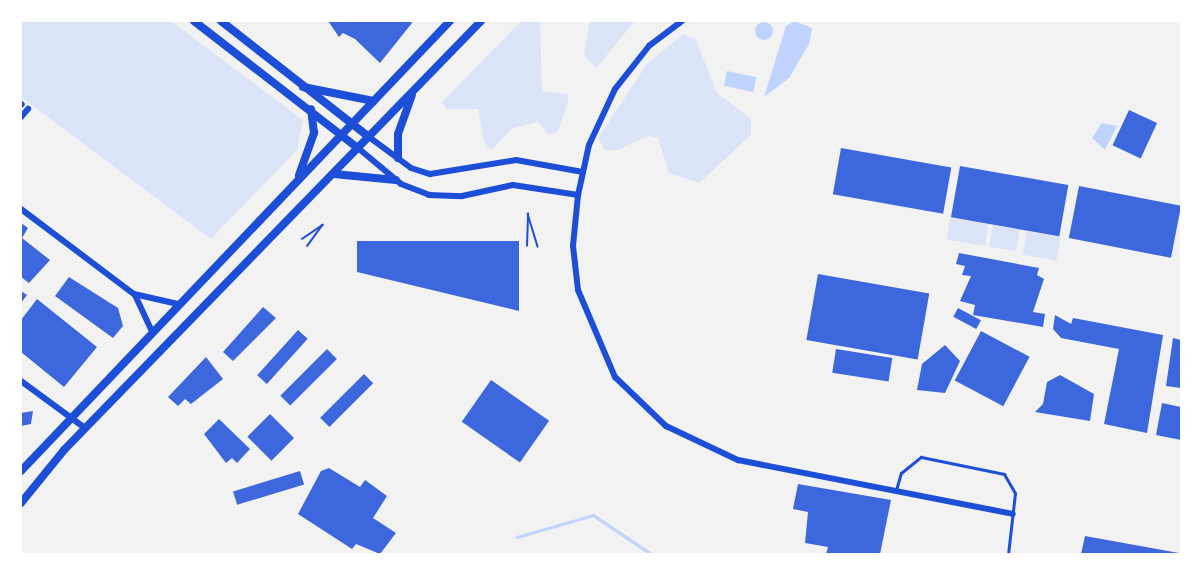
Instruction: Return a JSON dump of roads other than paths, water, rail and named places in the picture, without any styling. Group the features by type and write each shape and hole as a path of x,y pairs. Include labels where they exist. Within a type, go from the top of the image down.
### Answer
{"main road":[{"path":"21,471 450,21"},
{"path":"21,502 85,428 482,21"},
{"path":"303,87 374,101"},
{"path":"398,158 398,135 413,92"},
{"path":"298,178 314,133 311,109"},
{"path":"334,174 396,180"}],"street":[{"path":"194,21 311,109 396,180 441,197 513,185 578,195"},
{"path":"222,21 351,125 398,158 438,175 516,160 583,172"},
{"path":"682,21 649,46 615,89 583,172 578,195 574,259 583,308 603,354 636,402 682,435 738,460 1013,514"},
{"path":"21,117 28,110"},
{"path":"21,209 134,294 178,304"},
{"path":"134,294 152,331"},
{"path":"21,381 85,428"}],"lane":[{"path":"896,490 906,467 927,456 1009,477 1015,493 1008,554"}],"water":[{"path":"794,21 812,28 809,44 789,78 764,97 786,26"},
{"path":"764,22 770,25 773,31 770,37 764,40 758,37 755,31 758,25"},
{"path":"727,71 756,77 753,92 724,86"},
{"path":"1102,123 1117,126 1105,150 1092,138"}],"waterway":[{"path":"517,537 593,515 651,554"}]}
